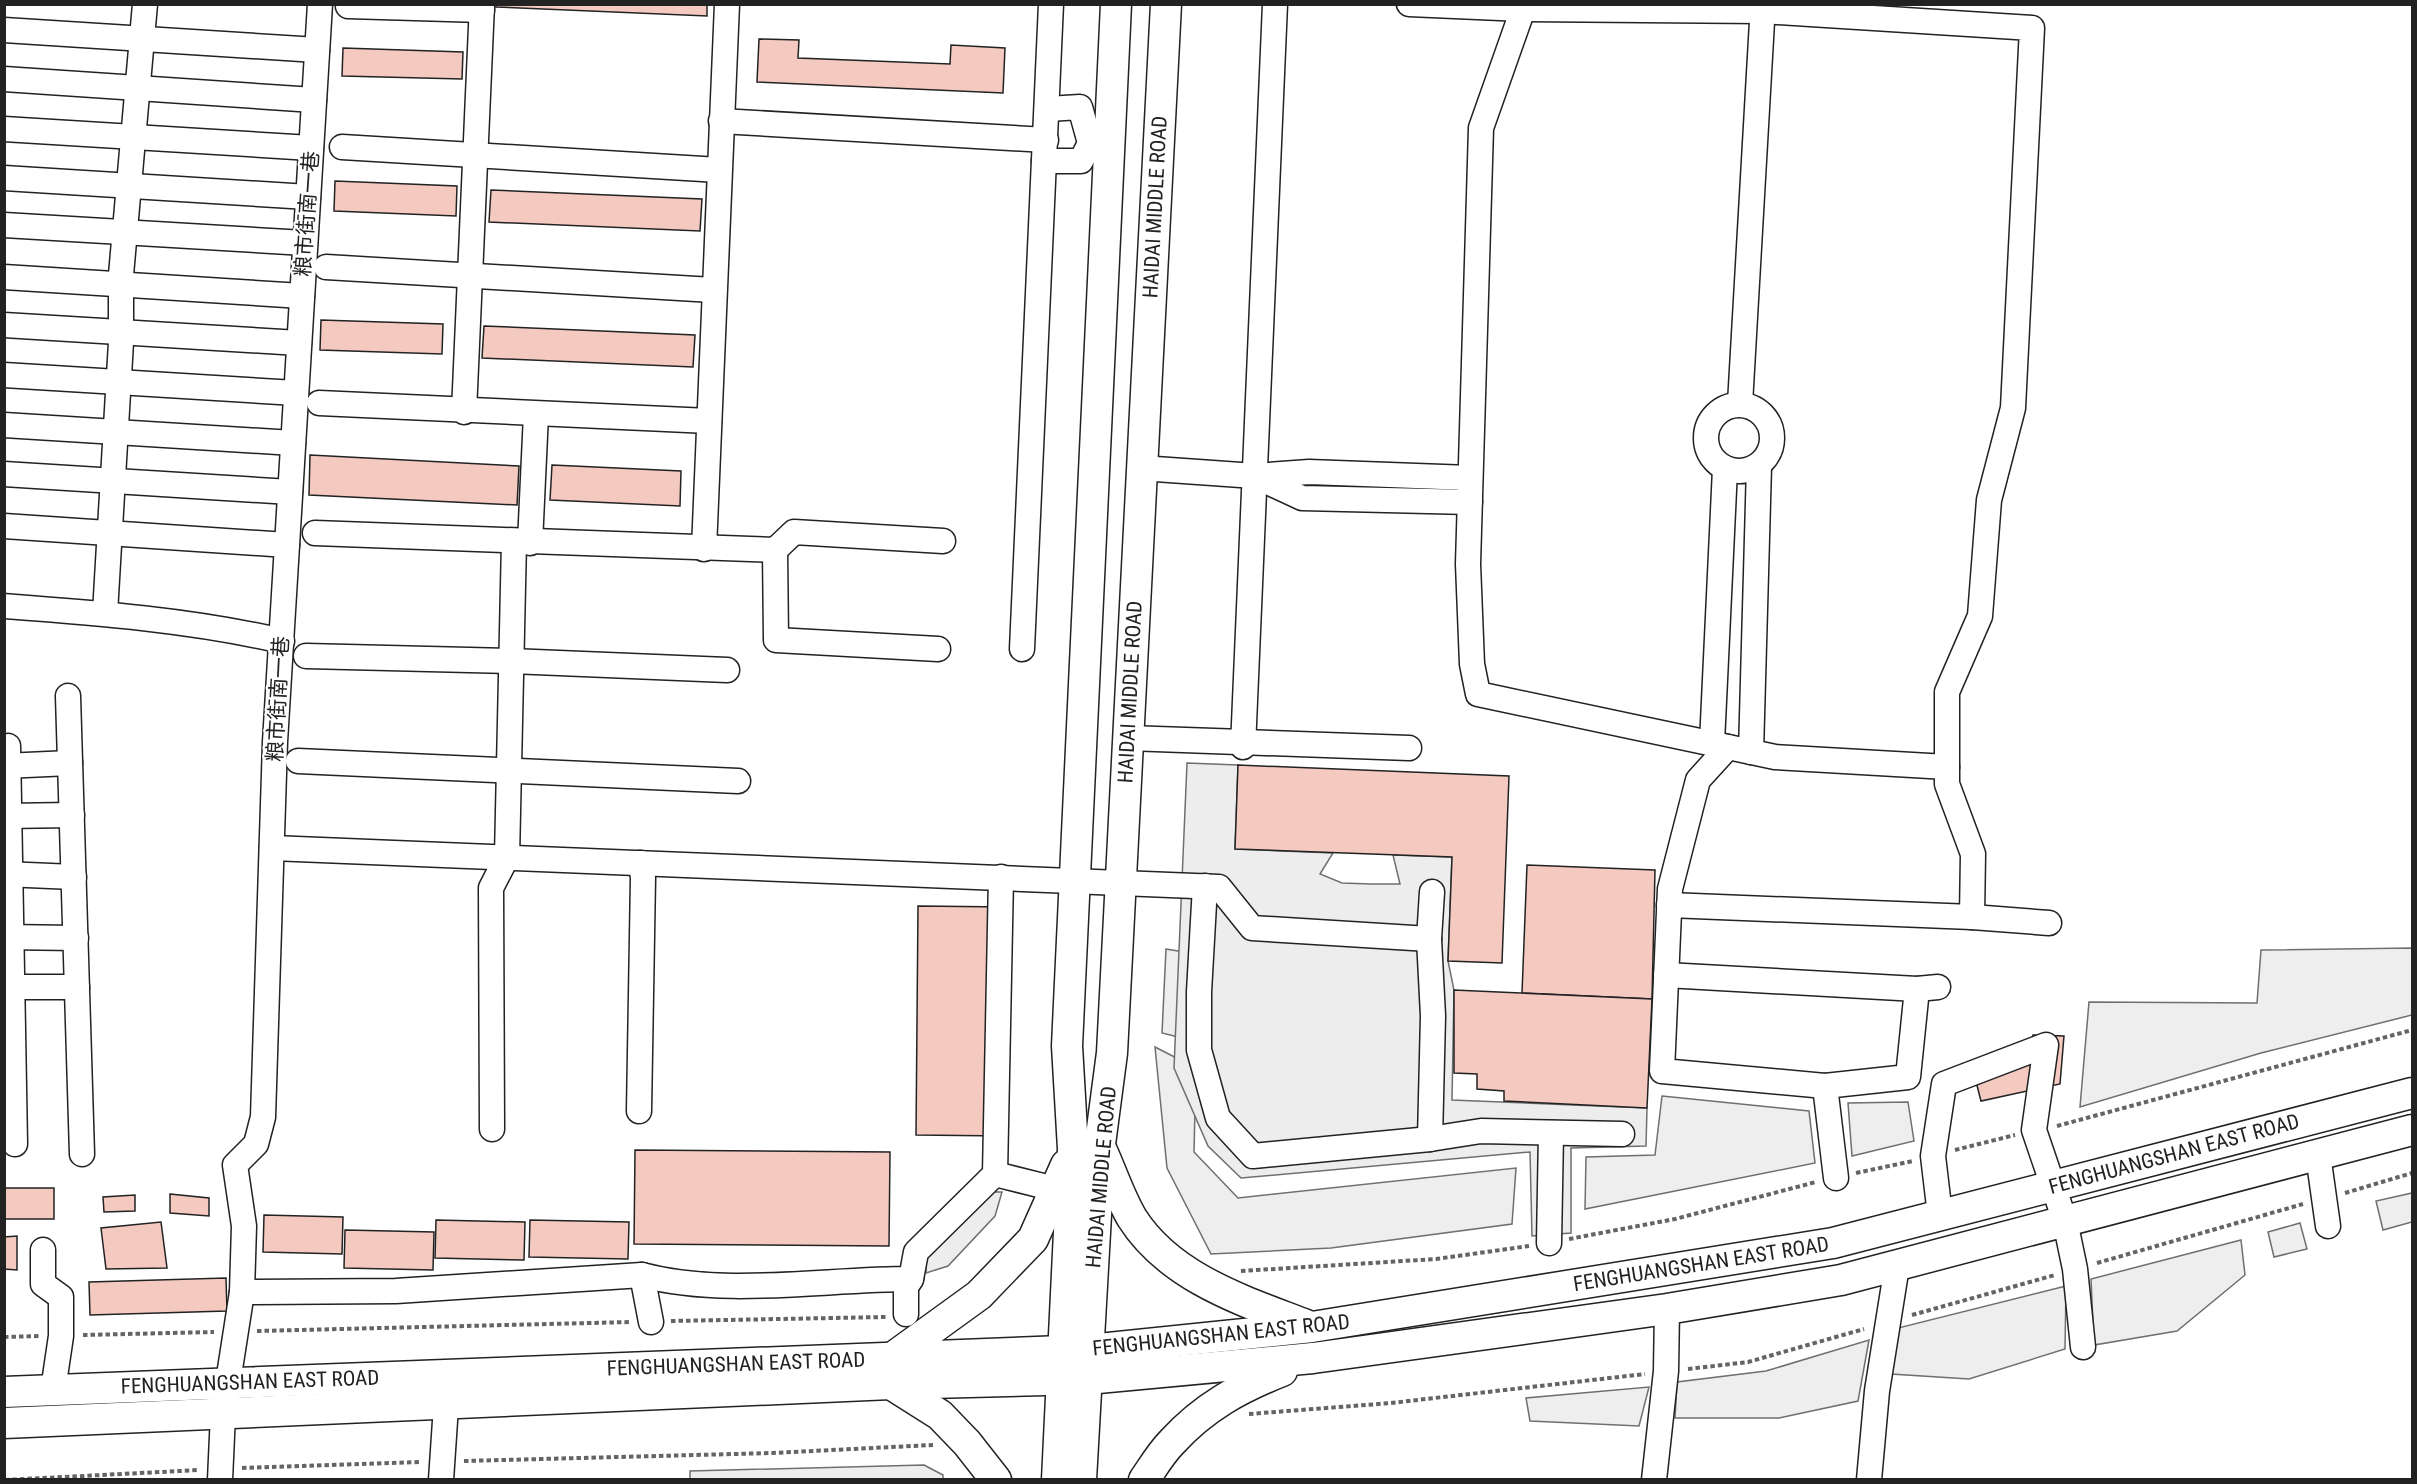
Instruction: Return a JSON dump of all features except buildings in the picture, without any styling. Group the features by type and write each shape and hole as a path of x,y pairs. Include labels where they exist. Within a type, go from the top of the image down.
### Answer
{"main road":[{"name":"HAIDAI MIDDLE ROAD","path":"1086,1146 1067,1046 1076,880 1099,144 1116,4"},
{"name":"HAIDAI MIDDLE ROAD","path":"1076,1365 1086,1146 1112,1053 1166,4"},
{"name":"FENGHUANGSHAN EAST ROAD","path":"1076,1365 1833,1243 2412,1093"},
{"name":"FENGHUANGSHAN EAST ROAD","path":"4,1392 228,1383 891,1371 1313,1358 1666,1309 1840,1280 2412,1130"},
{"path":"996,1479 968,1443 891,1371 979,1295 1033,1239 1055,1189 1086,1146 1132,1218 1161,1254 1221,1291 1312,1327"},
{"path":"1144,1479 1170,1443 1195,1419 1239,1388 1313,1358"},
{"path":"1057,1479 1076,1365"},
{"path":"1076,1365 1081,1479"},
{"name":"FENGHUANGSHAN EAST ROAD","path":"4,1423 446,1406 891,1371"}],"street":[{"path":"105,613 121,332 121,284 145,4"},
{"name":"粮市街南一巷","path":"220,1474 223,1414 238,1331 242,1292 244,1226 235,1165 256,1144 263,1117 275,742 320,4"},
{"path":"704,549 713,290 727,4"},
{"path":"1022,649 1051,4"},
{"path":"1243,747 1275,4"},
{"path":"1409,4 1523,9 1763,8 2032,28 2013,408 1989,500 1980,616 1947,692 1947,784 1974,854 1972,917"},
{"path":"348,6 482,7 464,411"},
{"path":"1740,404 1763,8"},
{"path":"1523,9 1481,128 1468,575 1472,664 1478,694 1775,757 1947,768"},
{"path":"4,30 317,50"},
{"path":"4,79 314,100"},
{"path":"721,121 1045,151 1081,161 1099,144 1080,107 1048,109"},
{"path":"4,129 311,148"},
{"path":"342,147 719,170"},
{"path":"4,178 308,197"},
{"path":"4,225 305,243"},
{"path":"326,267 713,290"},
{"path":"4,276 302,296"},
{"path":"4,325 299,343"},
{"path":"4,375 296,393"},
{"path":"319,403 709,421"},
{"path":"1666,975 1928,988 1908,1077 1825,1086 1662,1071 1666,975 1669,905 1670,890 1698,780 1731,747 1758,466 1771,449 1772,428 1760,411 1740,404 1718,412 1706,431 1709,453 1725,469 1737,472 1758,466"},
{"path":"492,1129 491,888 507,857 511,661 536,414"},
{"path":"4,425 292,443"},
{"path":"1141,468 1255,476 1309,472 1470,478"},
{"path":"1725,469 1731,747"},
{"path":"4,474 290,492"},
{"path":"1255,476 1302,498 1470,502"},
{"path":"4,526 287,545"},
{"path":"315,533 775,550 794,532 943,541"},
{"path":"775,550 776,640 938,649"},
{"path":"4,606 105,613 232,630 282,641"},
{"path":"306,657 511,661 727,670"},
{"path":"68,696 82,1154"},
{"path":"1128,738 1409,748"},
{"path":"15,1144 9,987 7,759 70,763"},
{"path":"298,762 509,769 738,781"},
{"path":"7,816 72,815"},
{"path":"272,848 1219,887 1252,928 1429,939"},
{"path":"639,1112 641,863"},
{"path":"8,874 74,878"},
{"path":"906,1314 906,1287 911,1279 916,1252 995,1174 1001,877"},
{"path":"1205,886 1199,992 1199,1050 1218,1118 1253,1156 1430,1139 1481,1131 1622,1134"},
{"path":"1430,1139 1433,1016 1429,939 1432,892"},
{"path":"1669,905 1972,917 2049,923"},
{"path":"8,937 76,938"},
{"path":"9,987 77,987"},
{"path":"1940,1215 1933,1156 1944,1084 2046,1045 2034,1130 2066,1221 2075,1269 2083,1347"},
{"path":"1825,1086 1836,1178"},
{"path":"1549,1243 1551,1133"},
{"path":"2318,1155 2326,1198 2328,1226"},
{"path":"995,1174 1055,1189"},
{"path":"43,1250 43,1284 61,1297 61,1336 53,1390"},
{"path":"1869,1479 1877,1391 1897,1266"},
{"path":"642,1275 651,1322"},
{"path":"242,1292 396,1291 642,1275 671,1283 716,1287 853,1279 911,1279"},
{"path":"1653,1479 1666,1371 1666,1309"},
{"path":"441,1471 446,1406"}],"path":[{"path":"1239,1271 1436,1259 1549,1243 1675,1219 2057,1126 2412,1030"},
{"path":"1241,1415 1391,1403 1748,1362 2412,1173"},
{"path":"4,1337 885,1317 906,1314"},
{"path":"4,1479 441,1471 968,1443"}],"shaded area":[{"path":"1187,763 1238,765 1235,849 1333,853 1320,874 1342,883 1400,884 1393,855 1452,857 1448,961 1454,990 1452,1100 1647,1108 1646,1146 1571,1148 1571,1233 1532,1236 1530,1152 1241,1178 1208,1146 1174,1068"},
{"path":"2412,948 2412,1015 2261,1053 2080,1107 2089,1002 2257,1003 2261,950"},
{"path":"1166,949 1190,953 1186,1039 1162,1033"},
{"path":"1155,1047 1196,1068 1194,1152 1238,1198 1516,1168 1512,1224 1331,1248 1211,1254 1167,1168"},
{"path":"1662,1096 1809,1111 1815,1163 1585,1209 1586,1157 1655,1155"},
{"path":"1908,1102 1914,1141 1852,1156 1848,1103"},
{"path":"989,1192 1002,1192 995,1216 948,1266 926,1273 926,1256"},
{"path":"2412,1193 2412,1222 2383,1230 2376,1201"},
{"path":"2300,1223 2307,1249 2274,1257 2268,1232"},
{"path":"2241,1240 2245,1275 2177,1331 2094,1345 2091,1279"},
{"path":"2066,1286 2065,1349 1969,1379 1891,1374 1898,1328"},
{"path":"1869,1340 1858,1401 1779,1418 1675,1418 1677,1382 1766,1371"},
{"path":"1649,1387 1639,1426 1530,1421 1526,1398"},
{"path":"924,1465 943,1475 943,1479 690,1479 690,1471"}]}
